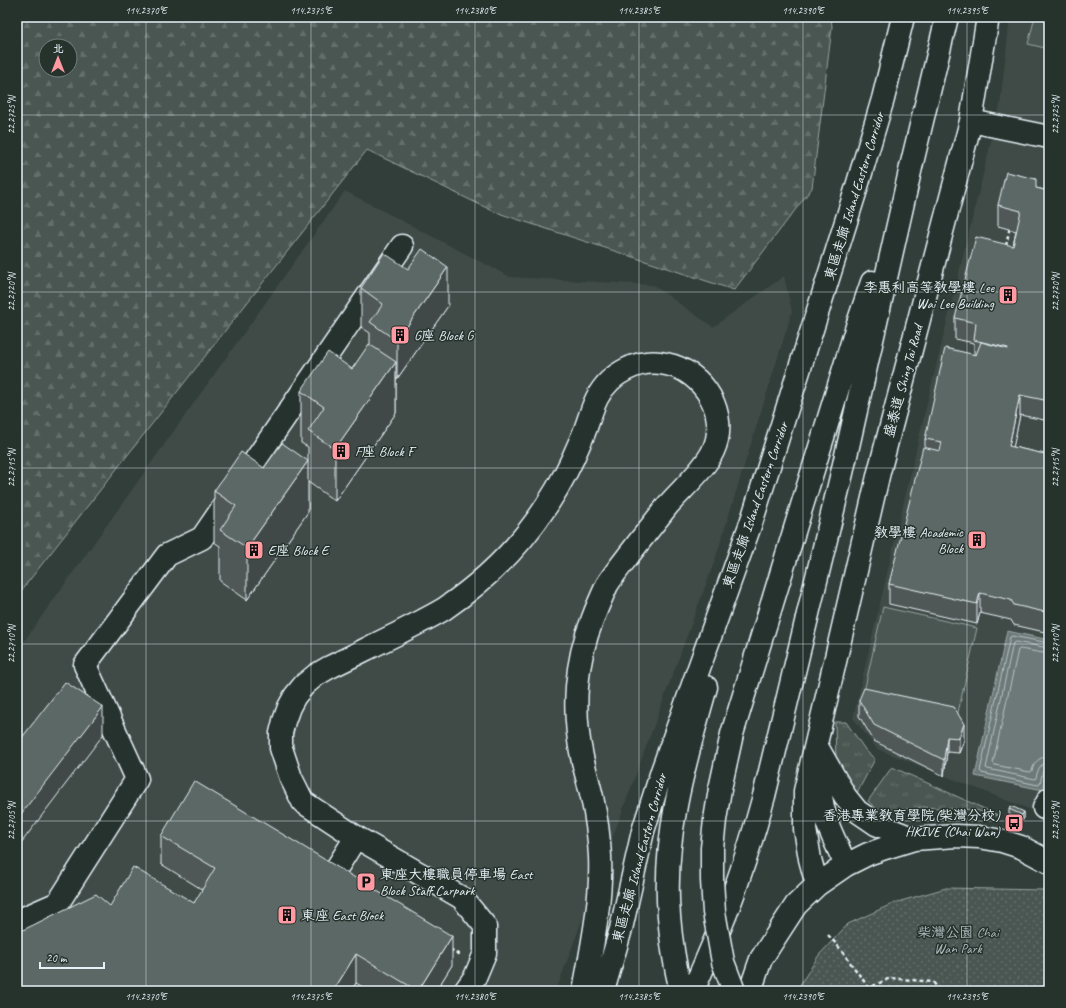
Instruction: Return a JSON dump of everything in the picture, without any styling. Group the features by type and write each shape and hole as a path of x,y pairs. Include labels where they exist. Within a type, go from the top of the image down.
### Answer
{"main road":[{"name":"東區走廊 Island Eastern Corridor","path":"603,991 621,929 643,831 662,771 752,520 855,194 883,99 903,17"},
{"path":"693,991 714,944 733,893 750,844 764,796 842,473 911,167 947,17"},
{"name":"盛泰道 Shing Tai Road","path":"817,885 810,859 805,829 805,791 879,472 971,121 988,17"},
{"path":"971,121 1049,137"},
{"path":"734,991 723,962 714,912 712,848 720,789 732,734 858,323 911,167"},
{"path":"17,921 58,903 137,780 85,665 168,555 202,538 402,246"},
{"path":"465,991 475,977 485,953 485,926 462,898 356,837 303,802 291,778 281,748 281,733 284,720 295,696 304,685 316,675 442,610 481,582 505,559 535,524 562,482 584,434 592,408 604,387 611,379 628,368 640,364 667,364 690,373 699,381 709,394 715,407 718,419 718,432 713,452 703,466 656,520 609,582 589,626 583,646 577,684 577,724 582,756 595,812 600,856 598,909 584,991"},
{"path":"681,991 671,941 668,888 669,860 677,801 685,764 752,520"},
{"path":"816,745 845,796 857,810 876,824 914,839"},
{"name":"盛泰道 Shing Tai Road","path":"816,745 820,790 827,823 846,865"},
{"path":"750,991 760,959 796,905 817,885 846,865 868,854 914,839 956,836 979,837 1002,841 1021,847 1049,862"},
{"path":"338,866 356,837"}],"path":[{"path":"1004,253 1010,225"},
{"path":"828,935 838,946 868,990 890,978 933,982 940,991"},
{"path":"446,947 466,959"}],"shaded area":[{"path":"1010,17 1049,17 1049,817 877,749 853,718 928,399 1000,105"},
{"path":"345,191 510,277 653,285 713,327 784,276 792,312 715,560 556,991 17,991 17,651"}],"green space":[{"path":"17,17 831,17 832,27 812,188 734,290 495,212 367,150 17,596"},
{"path":"1035,17 1049,17 1049,49 1028,44"},
{"path":"883,607 977,628 957,717 863,696"},
{"path":"835,722 846,722 866,751 875,759 857,793 851,790 836,762"},
{"path":"892,767 998,816 975,810 922,807 881,813 868,801"},
{"name":"柴灣公園 Chai Wan Park","path":"946,888 1043,890 1049,897 1049,991 796,991 819,955 848,924 894,903"}],"water":[{"path":"1007,631 1049,640 1049,763 1043,790 975,776"}],"building":[{"name":"教學樓 Academic Block","path":"1006,172 1036,179 1036,188 1049,191 1049,401 1020,395 1009,446 1049,455 1049,613 1014,605 1011,600 980,593 977,604 889,584 923,447 940,451 942,442 925,439 945,348 976,355 981,342 1008,349 974,340 976,323 955,318 976,237 1013,246 1021,211 998,205"},
{"path":"422,249 448,267 397,341 370,322 383,304 361,288 384,253 408,269"},
{"path":"369,344 396,362 335,449 308,431 324,407 301,391 328,352 352,369"},
{"path":"282,443 308,461 247,548 220,530 236,506 214,491 241,452 264,468"},
{"path":"65,682 103,707 21,814 17,816 17,744"},
{"path":"864,688 954,707 964,724 959,738 947,737 944,760 874,725 859,700"},
{"name":"東座 East Block","path":"194,781 452,936 418,991 356,954 335,988 341,991 17,991 17,933 96,894 110,906 133,867 194,903 215,868 161,836"},
{"path":"1011,806 1024,812 1022,815 1009,809"}],"place":[{"name":"李惠利高等教學樓 Lee Wai Lee Building","path":"1008,295"},
{"name":"G座 Block G","path":"400,335"},
{"name":"F座 Block F","path":"341,451"},
{"name":"教學樓 Academic Block","path":"977,540"},
{"name":"E座 Block E","path":"254,550"},
{"name":"香港專業教育學院(柴灣分校) HKIVE (Chai Wan)","path":"1014,823"},
{"name":"東座大樓職員停車場 East Block Staff Carpark","path":"366,882"},
{"name":"東座 East Block","path":"287,915"}]}
